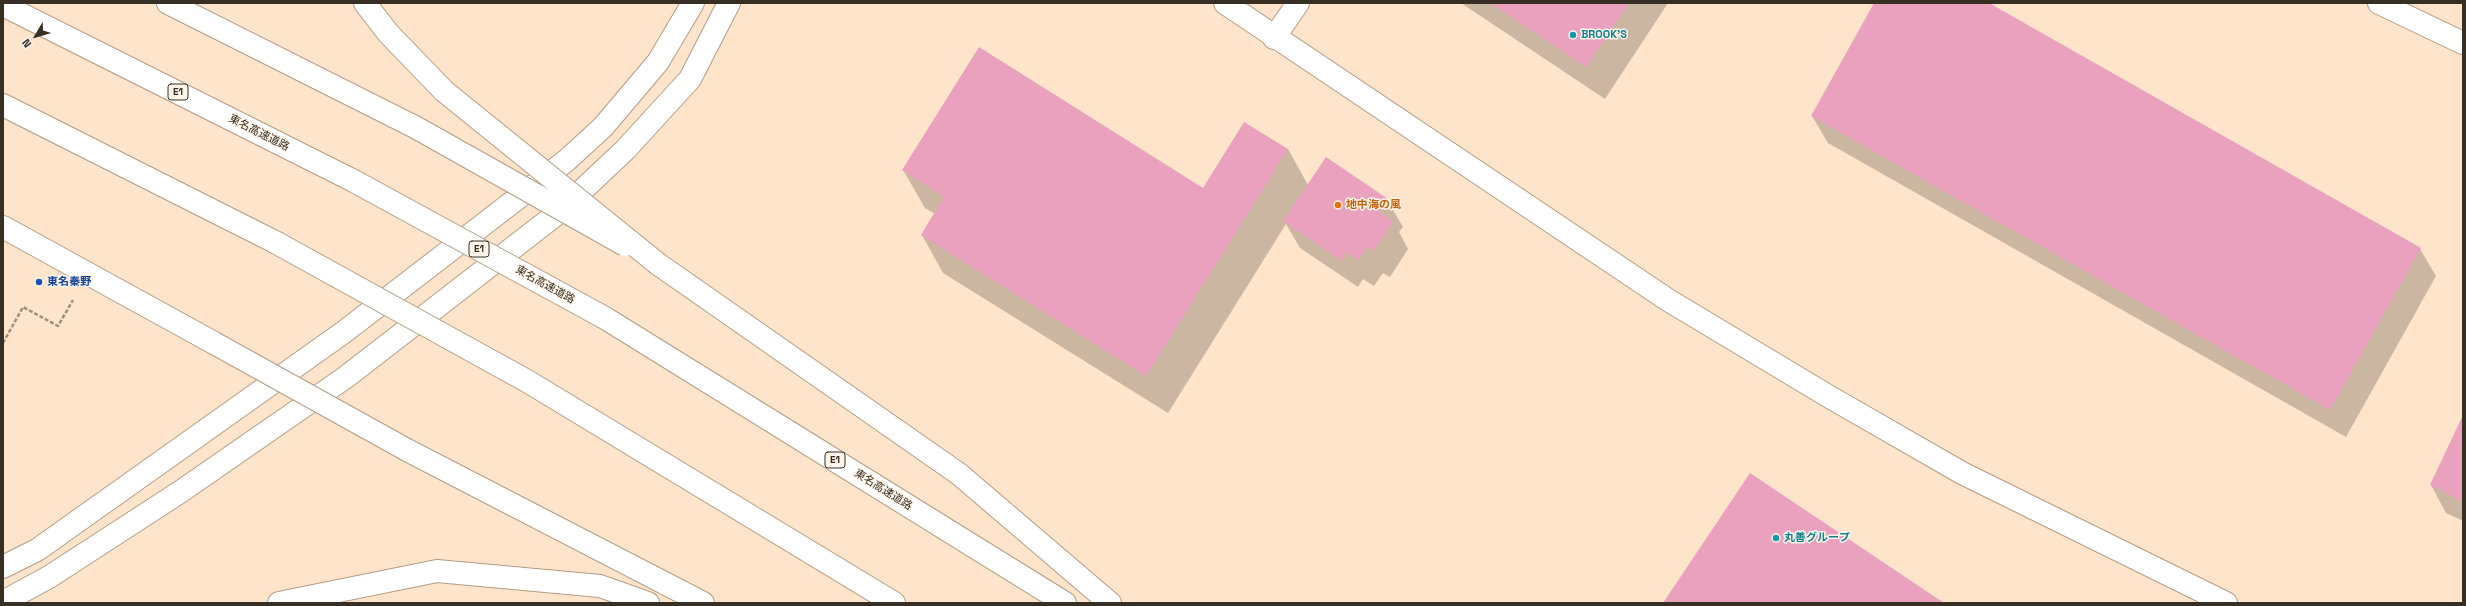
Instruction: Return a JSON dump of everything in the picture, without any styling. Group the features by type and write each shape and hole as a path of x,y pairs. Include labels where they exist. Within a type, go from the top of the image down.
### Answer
{"main road":[{"path":"168,3 415,127 658,264"},
{"path":"365,3 388,33 444,91 658,264 959,474 1110,603"},
{"path":"3,567 37,550 344,332 568,160 612,117 658,62 693,3"},
{"path":"3,602 49,577 180,492 346,377 558,213 626,150 690,79 730,3"},
{"path":"1225,3 1274,38 1668,300 1828,396 1962,473 2226,603"},
{"path":"1274,38 1298,3"},
{"path":"2379,3 2463,43"},
{"name":"東名高速道路","path":"3,5 352,180 605,318 1065,603"},
{"path":"3,105 275,242 527,381 894,603"},
{"path":"3,226 407,450 703,603"},
{"path":"279,603 437,571 600,586 648,603"}],"path":[{"path":"3,343 23,307 58,326 77,294"}],"building":[{"name":"BROOK'S","path":"1490,3 1629,3 1586,67"},
{"path":"1874,3 1989,3 2421,248 2330,410 1811,116"},
{"path":"979,47 1203,188 1244,122 1288,149 1146,376 921,235 944,197 902,170"},
{"name":"地中海の風","path":"1326,157 1388,199 1379,211 1393,221 1374,251 1368,246 1358,260 1347,253 1342,261 1283,221"},
{"path":"2463,415 2463,502 2430,485"},
{"name":"丸善グループ","path":"1750,473 1944,603 1663,603"}],"place":[{"name":"BROOK'S","path":"1573,35"},
{"name":"地中海の風","path":"1338,205"},
{"name":"東名秦野","path":"39,282"},
{"name":"丸善グループ","path":"1776,538"}]}
